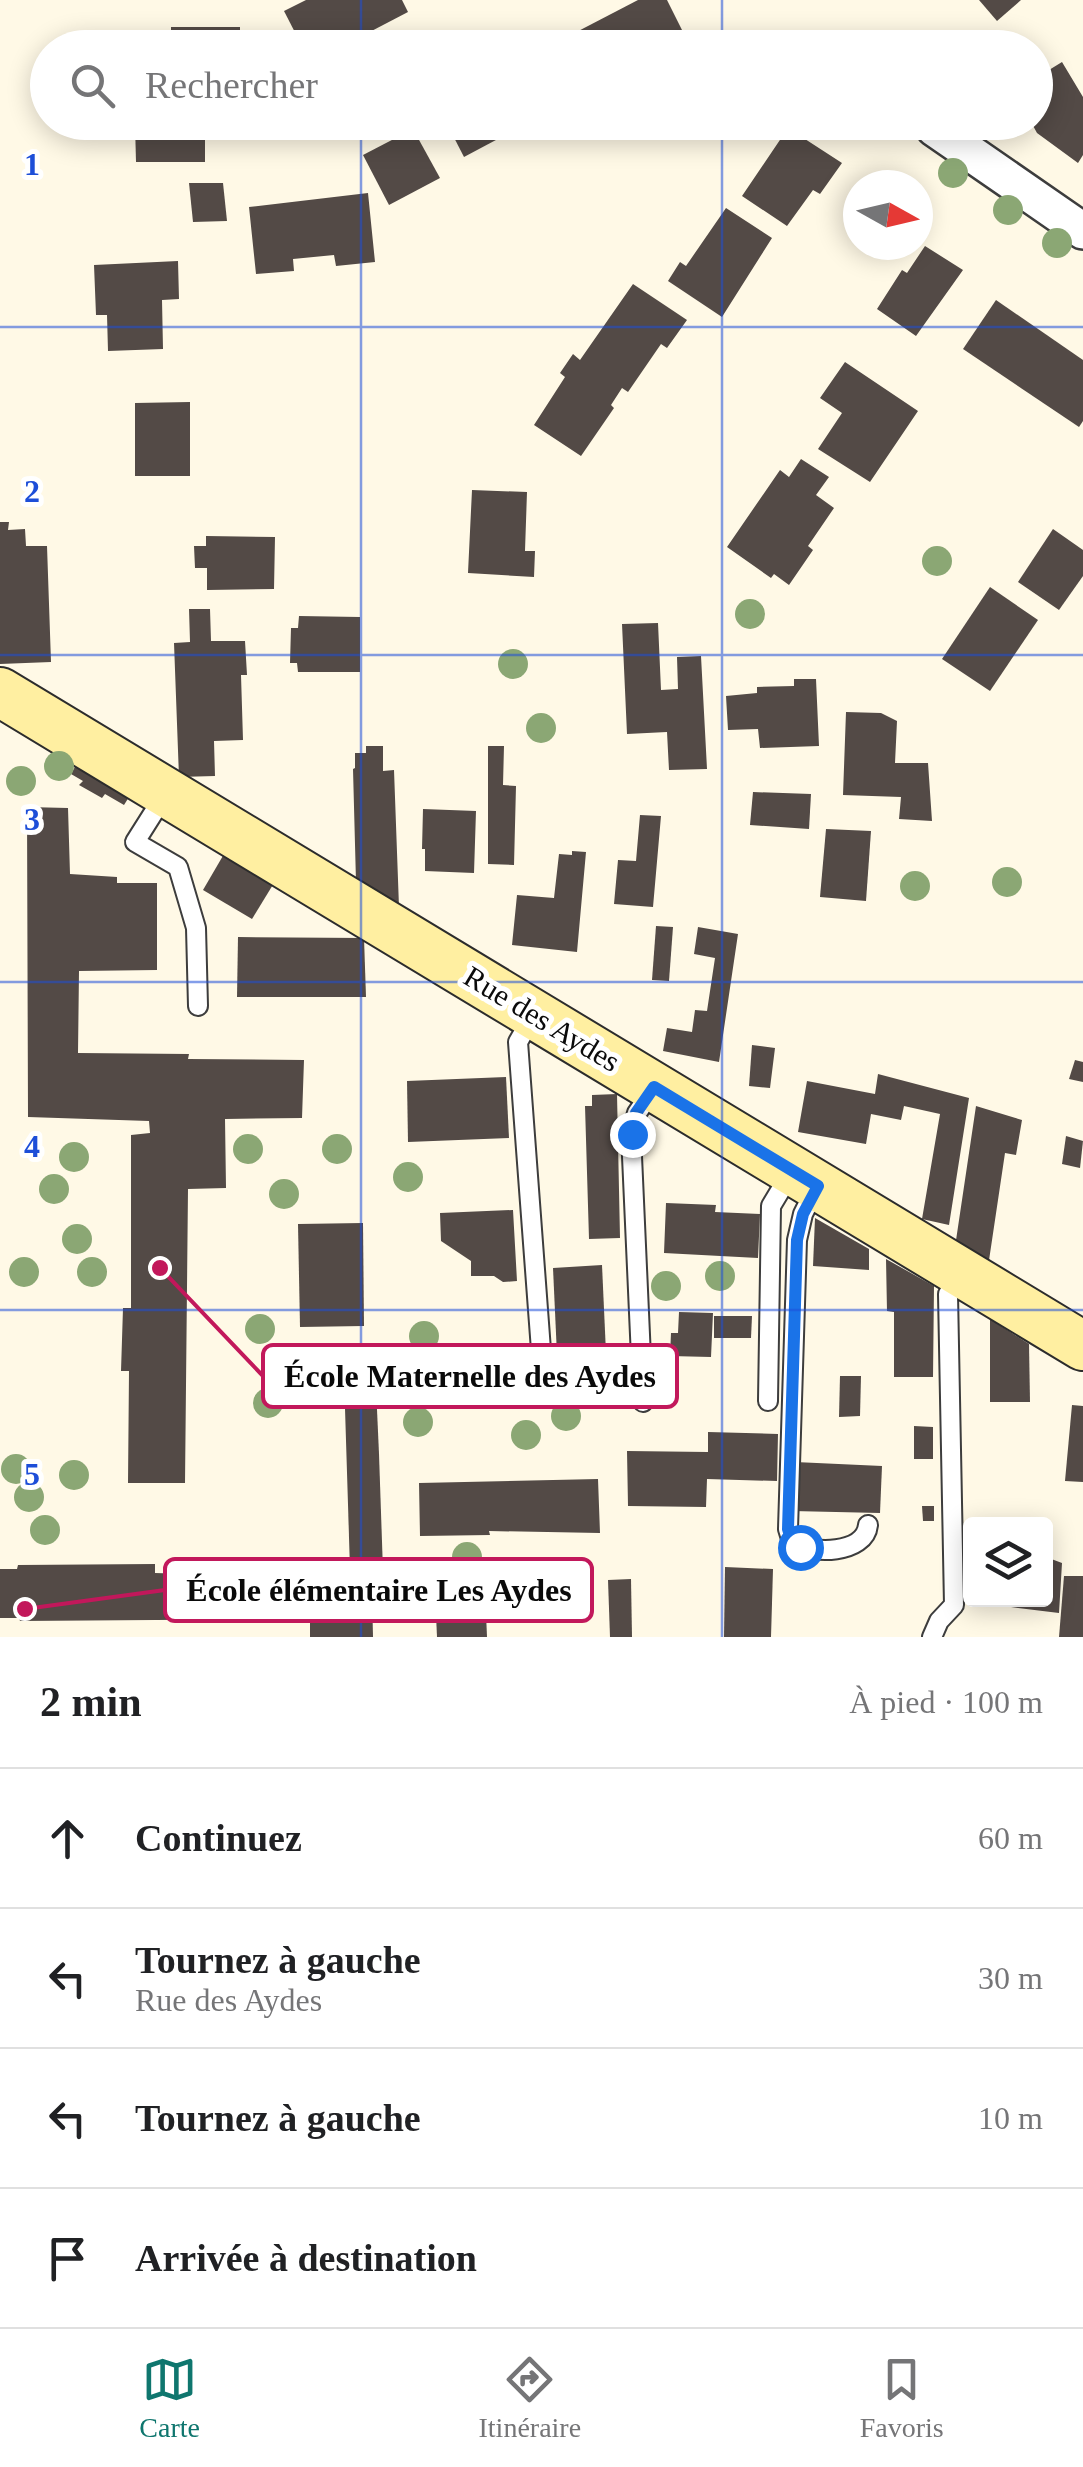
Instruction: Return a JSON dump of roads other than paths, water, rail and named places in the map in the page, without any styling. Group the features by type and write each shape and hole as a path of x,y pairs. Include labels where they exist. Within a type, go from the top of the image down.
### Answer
{"street":[{"path":"951,140 1083,231"},
{"name":"Rue des Aydes","path":"6,708 167,792 1083,1346"}],"lane":[{"path":"167,792 135,842 178,867 196,928 198,1006"},
{"path":"534,1016 518,1042 541,1350"},
{"path":"643,1402 632,1134 636,1113 654,1087"},
{"path":"768,1401 772,1206 805,1178"},
{"path":"805,1178 797,1240 788,1529 792,1542 810,1549 852,1546 862,1540 868,1525"},
{"path":"932,1637 939,1621 954,1605 948,1294 963,1274"}],"place":[{"name":"École Maternelle des Aydes","path":"160,1268"},
{"name":"École élémentaire Les Aydes","path":"25,1609"}]}
